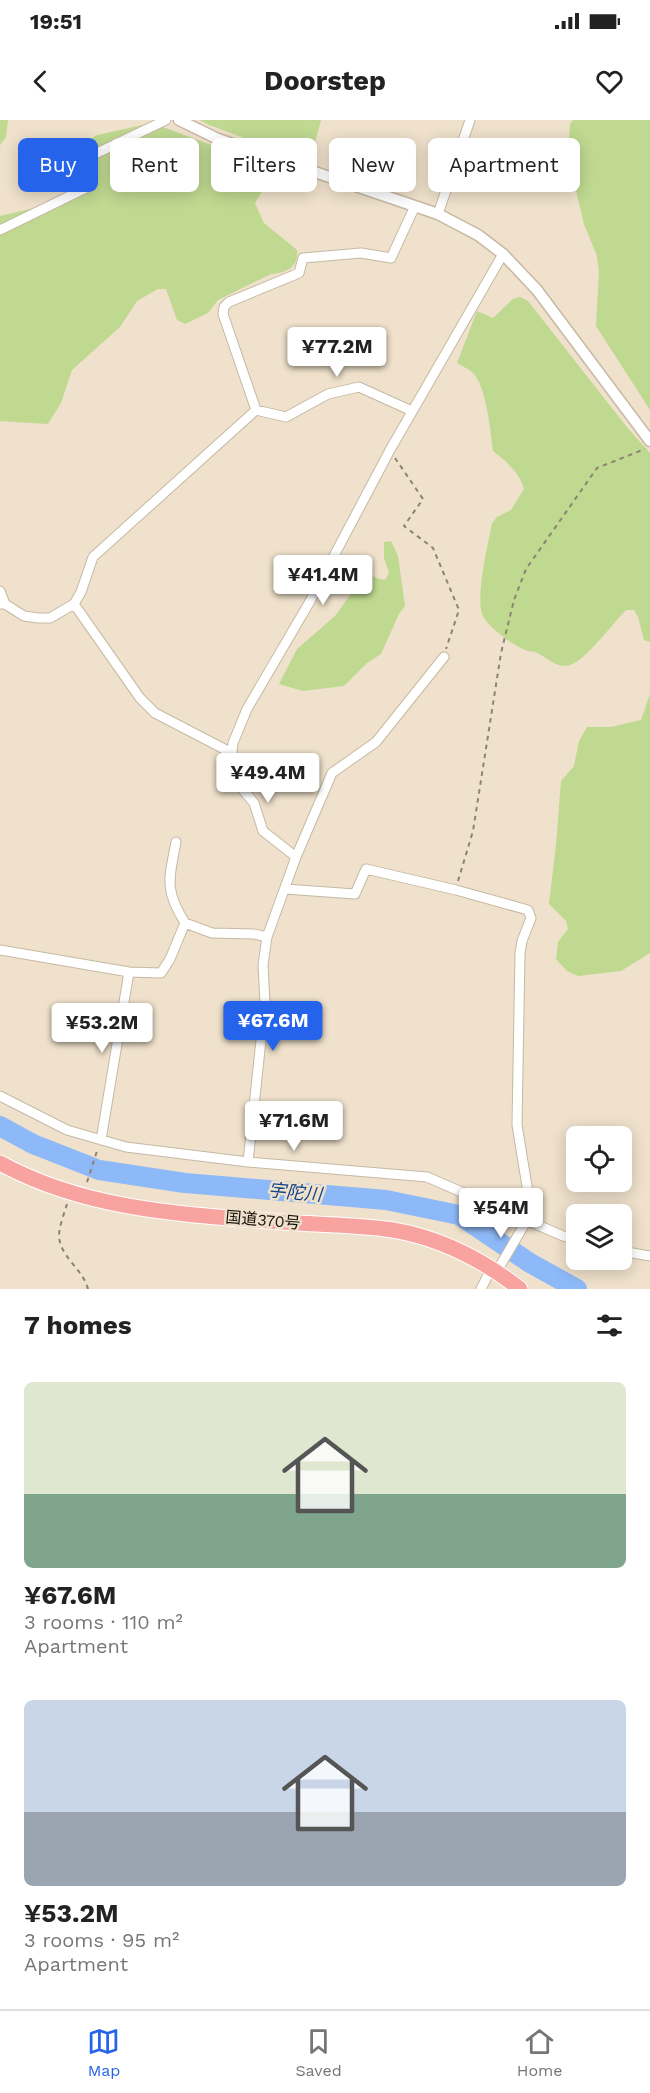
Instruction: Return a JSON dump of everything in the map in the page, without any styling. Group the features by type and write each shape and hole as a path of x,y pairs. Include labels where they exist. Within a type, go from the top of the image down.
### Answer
{"highway":[{"name":"国道370号","path":"0,1163 78,1191 83,1197 164,1212 393,1230 432,1240 497,1268 520,1289"}],"street":[{"path":"0,230 88,187 93,155 166,120"},
{"path":"178,120 218,139 438,214 478,235 503,254 537,290 650,441"},
{"path":"438,214 470,120"},
{"path":"256,410 223,314 224,307 229,302 299,273 303,258 361,253 391,258 415,206"},
{"path":"296,857 263,831 254,803 234,779 233,743 244,714 309,603 390,450 503,254"},
{"path":"256,410 286,417 328,394 359,387 412,411"},
{"path":"0,591 2,604 24,616 50,618 74,604 93,556 256,410"},
{"path":"74,604 140,699 155,713 232,753"},
{"path":"248,1162 265,1003 263,965 267,938 296,857 332,773 375,742 444,657"},
{"path":"176,842 168,885 184,923 212,933 254,934 267,938"},
{"path":"285,889 355,894 366,869 528,909 531,918 520,953 517,1125 528,1223 481,1289"},
{"path":"0,950 129,972 161,973 170,959 184,923"},
{"path":"101,1141 129,972"},
{"path":"0,1096 67,1130 126,1147 248,1162 427,1177 528,1223 566,1237"},
{"path":"632,1253 650,1256"}],"path":[{"path":"456,890 473,831 501,654 514,600 526,569 597,468 650,447"},
{"path":"390,450 423,499 404,526 433,548 459,610 444,657"},
{"path":"88,1289 86,1280 62,1249 59,1235 101,1141"}],"green space":[{"path":"0,120 8,120 6,137 0,145"},
{"path":"200,120 321,120 316,138 244,138"},
{"path":"573,120 650,120 650,410 596,326 599,272 597,256 584,224 576,192 580,192 580,138 569,138 570,124"},
{"path":"152,123 192,138 110,138 110,192 199,192 199,140 211,145 211,192 262,192 255,203 264,223 297,250 296,261 294,265 282,272 271,274 218,300 208,313 185,324 177,320 166,289 158,289 137,301 120,327 72,370 61,403 48,424 0,421 0,216 81,197 81,192 98,192 98,138 92,138"},
{"path":"520,297 528,301 626,426 650,453 650,642 644,640 634,610 626,610 584,656 565,666 533,651 522,649 509,641 495,630 482,614 480,594 492,523 497,517 511,510 524,489 516,473 493,451 487,410 478,379 457,363 477,311 493,318 513,299"},
{"path":"391,541 398,556 405,606 381,654 367,663 344,686 303,691 279,684 297,649 335,616 363,577 370,573 376,578 385,580 389,573 384,558 384,542"},
{"path":"650,694 650,953 621,971 578,976 567,971 556,959 558,942 568,929 566,921 549,904 561,781 574,766 579,741 587,727 611,727 641,720"}],"waterway":[{"name":"宇陀川","path":"0,1126 33,1144 99,1170 185,1183 386,1200 459,1215 530,1263 577,1289"}]}
